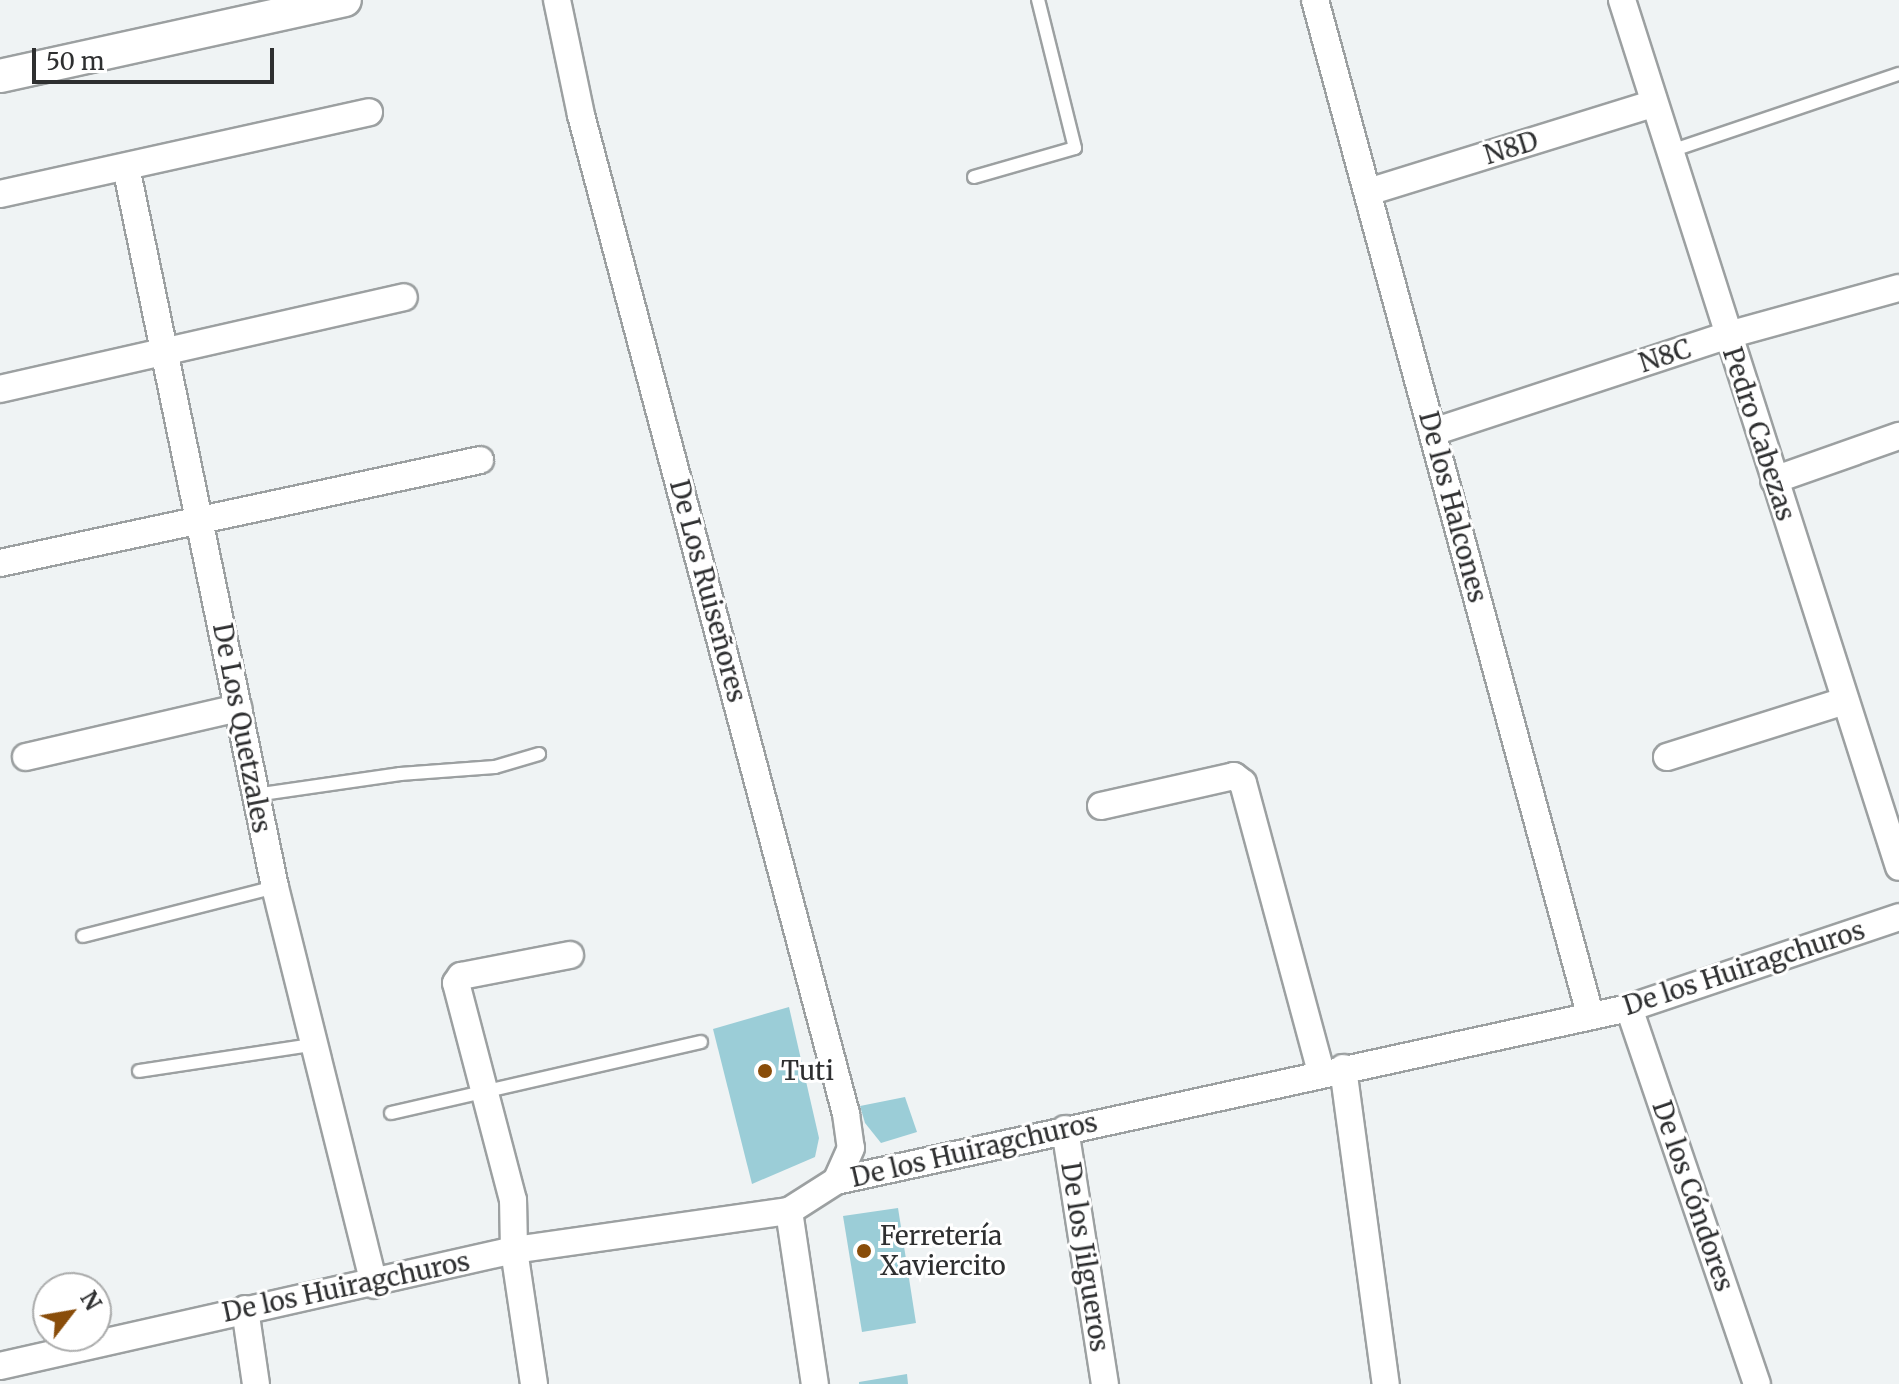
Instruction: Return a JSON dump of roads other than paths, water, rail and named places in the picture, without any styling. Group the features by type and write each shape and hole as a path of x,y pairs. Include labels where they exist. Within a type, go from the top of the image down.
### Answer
{"street":[{"path":"0,76 345,0"},
{"name":"De Los Ruiseñores","path":"557,0 585,130 832,1054 851,1148 836,1181"},
{"name":"De los Halcones","path":"1315,0 1590,1014"},
{"name":"Pedro Cabezas","path":"1622,0 1668,152 1899,867"},
{"name":"N8D","path":"1368,192 1653,104"},
{"path":"0,194 369,112"},
{"name":"De Los Quetzales","path":"126,167 275,887 311,1045 374,1285"},
{"name":"N8C","path":"1433,432 1728,335 1899,288"},
{"path":"0,389 404,297"},
{"path":"1774,480 1899,436"},
{"path":"0,563 201,523 480,460"},
{"path":"1667,757 1845,701"},
{"path":"26,757 238,708"},
{"path":"1101,806 1234,776 1243,783 1332,1071 1386,1384"},
{"name":"De los Huiragchuros","path":"0,1366 245,1309 374,1285 514,1250 789,1211 836,1181 1590,1014 1629,1008 1899,917"},
{"path":"534,1384 514,1250 513,1200 458,978 570,955"},
{"name":"De los Cóndores","path":"1629,1008 1757,1384"},
{"name":"De los Jilgueros","path":"1065,1129 1105,1384"},
{"path":"789,1211 815,1384"},
{"path":"245,1309 256,1384"}],"lane":[{"path":"974,177 1075,148 1038,0"},
{"path":"1668,152 1899,74"},
{"path":"255,795 400,774 495,767 539,754"},
{"path":"83,936 275,887"},
{"path":"391,1113 701,1042"},
{"path":"139,1071 311,1045"}],"place":[{"name":"Tuti","path":"765,1071"},
{"name":"Ferretería Xaviercito","path":"864,1251"}]}
